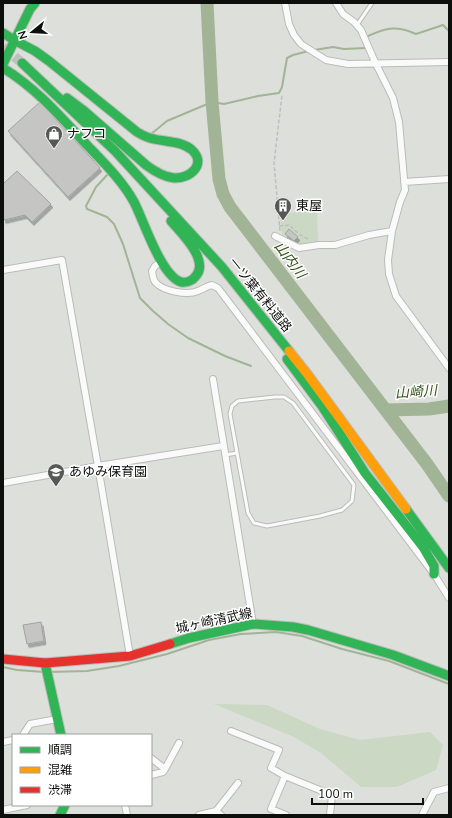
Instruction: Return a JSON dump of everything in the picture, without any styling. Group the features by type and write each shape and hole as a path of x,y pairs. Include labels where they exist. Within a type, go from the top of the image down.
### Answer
{"main road":[{"path":"3,64 30,9 35,3"},
{"path":"3,33 14,40"},
{"name":"一ツ葉有料道路","path":"14,40 41,55 127,125 142,135 155,141 179,144 191,149 196,155 198,164 190,175 182,178 175,178 157,172 146,165 83,110 22,63 115,151 222,267 308,375 449,568"},
{"path":"3,68 26,83 46,101 129,192 161,262 171,275 180,282 186,282 195,278 199,273 201,266 192,246 115,151"},
{"path":"256,310 272,338 322,406 365,473 423,547 434,566 434,574"},
{"name":"城ヶ崎清武線","path":"3,659 46,665 130,656 189,638 253,624 293,627 308,630 393,655 449,676"},
{"path":"46,665 61,734"},
{"path":"60,815 64,806"}],"street":[{"path":"285,3 289,24 294,35 301,44 326,60 348,64 375,62 449,62"},
{"path":"336,3 343,14 361,30 393,98 399,122 405,190 392,231 388,260 389,274 396,296 449,368"},
{"path":"404,182 449,179"},
{"path":"278,237 299,248 335,245 369,235 392,231"},
{"path":"3,270 62,260 130,656"},
{"path":"161,262 155,266 152,271 153,279 157,284 168,290 188,293 197,292 212,285 218,288 434,574 449,598"},
{"path":"213,379 253,624"},
{"path":"3,484 98,466 223,446"},
{"path":"24,734 30,724 57,719"},
{"path":"231,731 278,750 271,768 284,776 332,795 330,815"},
{"path":"152,775 163,772 179,743"},
{"path":"152,759 165,769"},
{"path":"284,776 271,809 286,815"},
{"path":"199,815 219,813 238,783"},
{"path":"422,815 434,792 449,788"},
{"path":"3,810 23,806"}],"lane":[{"path":"357,25 372,3"},
{"path":"284,397 293,403 354,485 352,502 342,510 320,516 267,526 254,522 248,514 237,454 230,414 232,406 238,401 284,397"},
{"path":"225,455 237,454"}],"path":[{"path":"278,237 279,226 274,163 282,95"},
{"path":"279,226 289,225 309,240 310,247"}],"green space":[{"path":"317,210 318,243 298,246 282,234 280,214"},
{"path":"214,704 267,705 320,729 360,740 430,732 443,745 436,770 397,787 361,787 321,753 294,737"}],"building":[{"name":"ナフコ","path":"40,102 100,168 68,197 8,131"},
{"path":"17,171 51,204 32,222 25,215 4,220 3,184"},
{"path":"289,229 298,237 294,241 285,234"},
{"path":"41,622 44,641 27,644 23,625"}],"waterway":[{"name":"山内川","path":"207,3 212,102 219,179 223,194 230,207 427,464 449,496"},
{"path":"366,37 379,31 390,29 402,29 416,34 443,25 449,31"},
{"path":"314,50 333,47 344,49 366,48"},
{"path":"151,134 167,121 212,102 224,104 279,93 282,87 287,58 309,51"},
{"path":"108,174 96,187 86,206 87,209 107,217 114,224 123,244 140,298 168,324 188,338 225,356 251,366"},
{"name":"山崎川","path":"386,410 429,409 449,406"},
{"path":"49,672 87,671 119,666 167,654 209,640 241,634 276,632 302,636 342,649 389,661 449,684"},
{"path":"3,667 17,670 44,672"}],"tunnel":[{"path":"3,47 22,63"}],"traffic: fast":[{"path":"3,64 30,9 35,3"},
{"path":"3,33 14,40"},
{"path":"14,40 35,51 49,61 137,132 149,138 179,143 188,147 196,155 198,160 195,170 180,178 174,178 159,173 146,165 67,98"},
{"path":"22,63 115,151 222,267 289,351"},
{"path":"3,68 37,93 112,172 124,186 134,202 154,247 167,270 174,278 181,282 187,282 192,280 199,270 197,255 171,221"},
{"path":"287,359 322,406 365,473 423,547 434,566 434,574"},
{"path":"406,509 449,568"},
{"path":"170,644 189,638 253,624 293,627 393,655 449,676"},
{"path":"45,663 61,734"},
{"path":"60,815 64,806"}],"traffic: slow":[{"path":"289,351 406,509"}],"traffic: jam":[{"path":"3,659 45,663 130,656 170,644"}],"place":[{"name":"ナフコ","path":"54,149"},
{"name":"東屋","path":"283,221"},
{"name":"あゆみ保育園","path":"56,487"}]}
